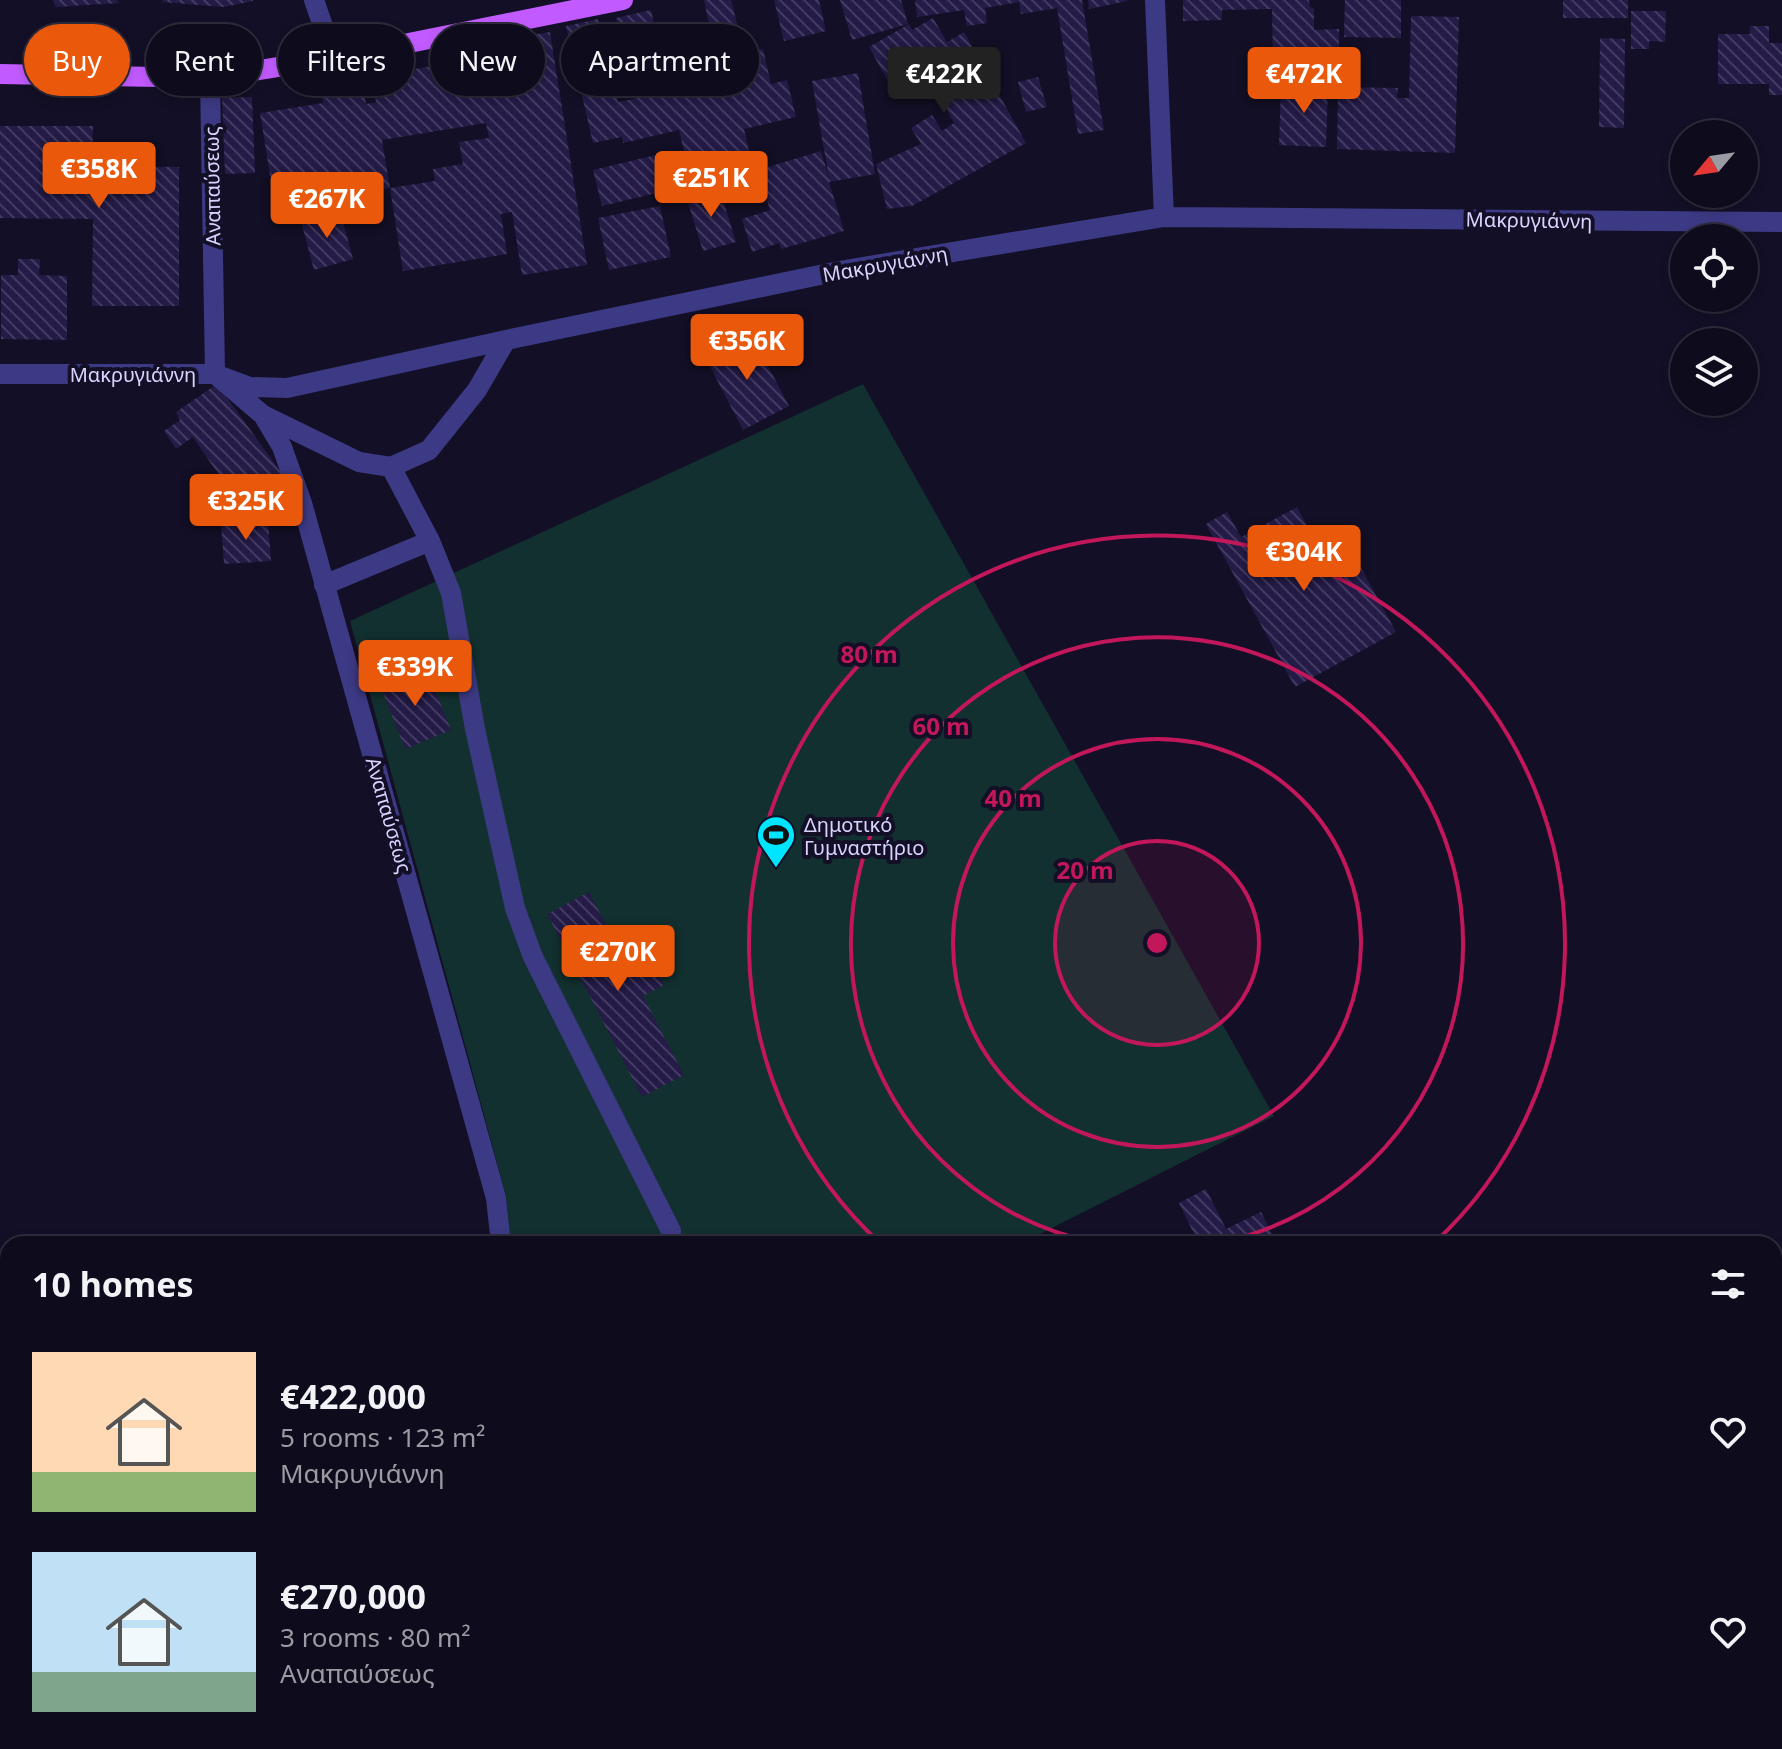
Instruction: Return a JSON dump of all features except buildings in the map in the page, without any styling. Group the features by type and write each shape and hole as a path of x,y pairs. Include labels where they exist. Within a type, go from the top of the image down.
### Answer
{"main road":[{"path":"414,42 623,0"},
{"path":"0,74 146,77"}],"street":[{"path":"314,0 322,24"},
{"path":"1155,0 1164,217"},
{"name":"Αναπαύσεως","path":"210,96 215,374 263,415 282,447 302,503 496,1198 500,1236"},
{"name":"Μακρυγιάννη","path":"0,374 215,374 250,387 287,388 839,271 1164,217 1782,222"},
{"path":"263,415 359,462 391,467 429,450 477,390 506,340"},
{"path":"391,467 430,541 451,593 475,729 515,908 533,957 671,1231"},
{"path":"324,585 430,541"}],"green space":[{"name":"Δημοτικό Γυμναστήριο","path":"863,384 1274,1116 1036,1236 510,1236 506,1196 350,621"}],"place":[{"name":"Δημοτικό Γυμναστήριο","path":"776,869"}]}
